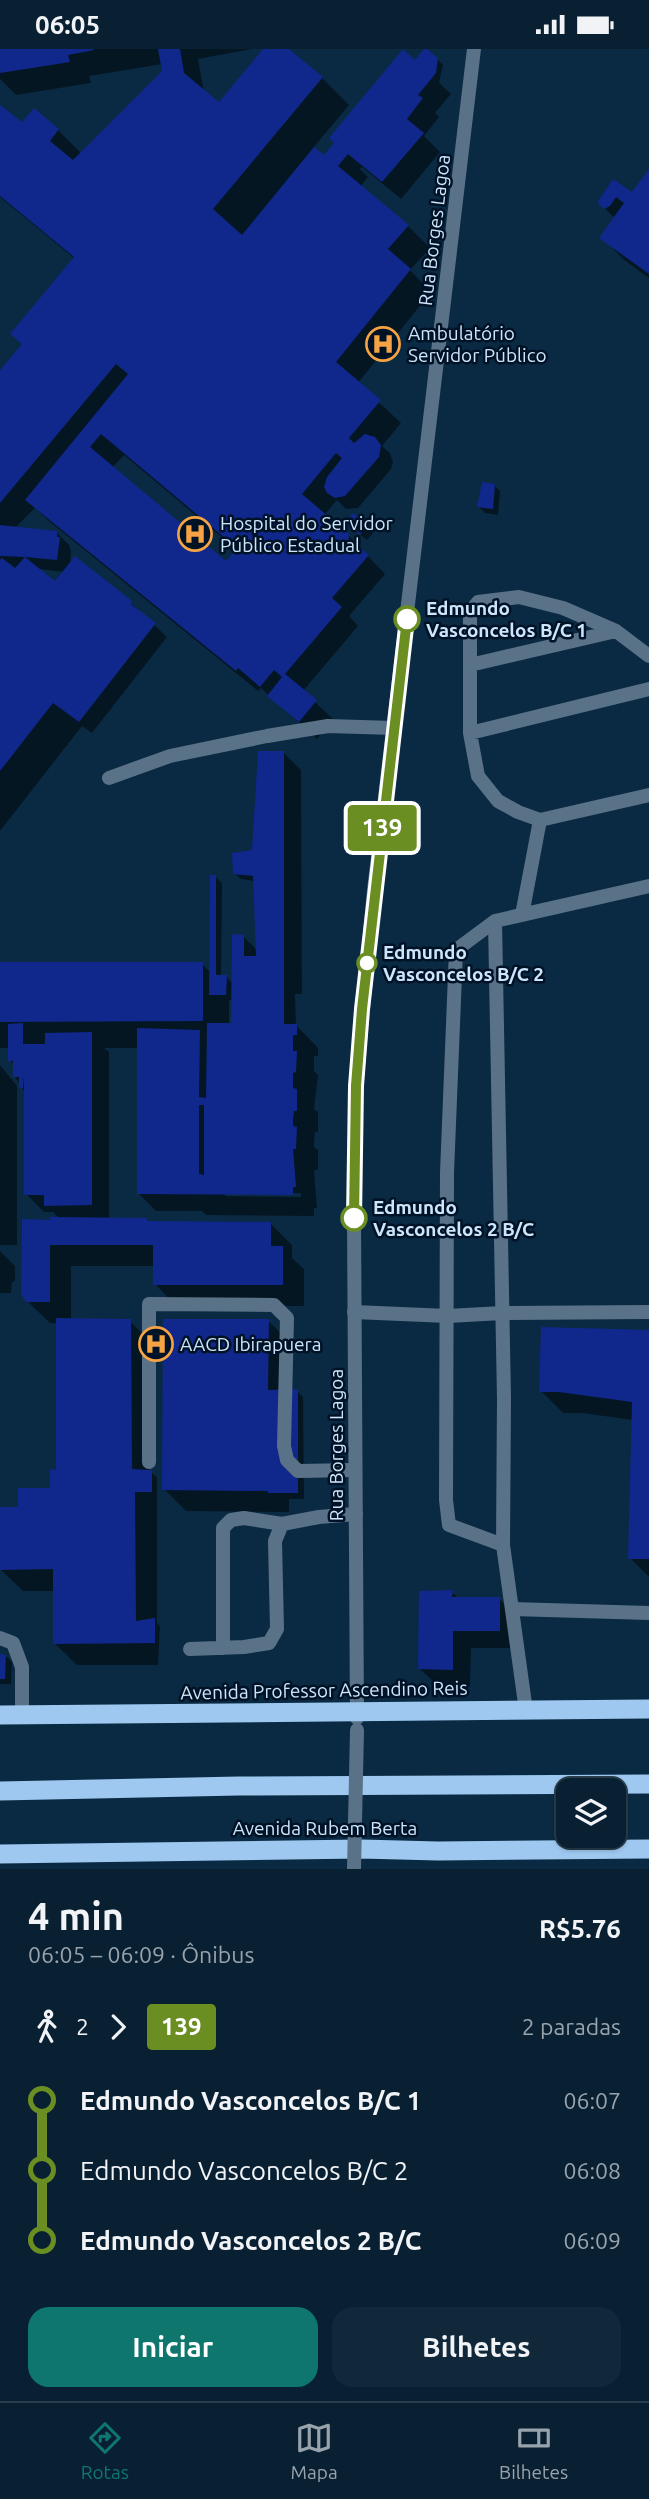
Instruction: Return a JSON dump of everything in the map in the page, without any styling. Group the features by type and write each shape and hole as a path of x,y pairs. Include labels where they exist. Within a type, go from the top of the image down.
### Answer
{"highway":[{"name":"Avenida Professor Ascendino Reis","path":"0,1715 357,1722 526,1711 649,1709"},
{"path":"0,1791 239,1786 649,1784"},
{"name":"Avenida Rubem Berta","path":"0,1854 361,1849 649,1849"}],"street":[{"name":"Rua Borges Lagoa","path":"354,1869 357,1722 356,1086 374,891 474,49"},
{"path":"649,656 616,631 563,608 519,597 478,602 470,612 470,733 478,776 498,801 540,820 649,795"},
{"path":"470,665 616,631"},
{"path":"470,733 649,689"},
{"path":"109,778 170,756 268,736 328,726 394,728"},
{"path":"522,915 540,820"},
{"path":"503,1545 449,1525 446,1500 447,1173 456,950 495,921 649,886"},
{"path":"495,921 503,1545 526,1711"},
{"path":"149,1462 149,1304 274,1305 286,1318 284,1446 287,1460 298,1471 355,1470"},
{"path":"355,1312 448,1316 649,1312"},
{"path":"223,1648 223,1528 231,1520 244,1518 282,1524 356,1514"},
{"path":"190,1650 269,1643 277,1629 275,1541 282,1524"},
{"path":"512,1609 649,1613"},
{"path":"0,1638 13,1643 22,1667 22,1715"}],"building":[{"path":"0,49 94,50 68,55 70,62 0,73"},
{"path":"158,49 180,49 184,73 219,102 263,49 289,49 323,77 213,209 242,235 314,147 324,155 334,143 329,138 403,49 415,60 424,49 438,58 436,73 418,95 423,98 407,119 424,133 382,182 348,154 338,166 409,225 388,249 411,269 336,362 381,400 349,438 354,443 365,434 375,437 381,445 379,457 345,496 335,498 327,493 324,487 327,477 342,458 336,453 302,494 369,555 332,598 342,607 285,674 317,700 299,722 267,696 282,677 274,670 260,687 238,668 236,671 25,500 128,374 116,364 0,503 0,370 22,344 10,334 74,257 0,196 0,105 22,122 34,108 59,129 50,141 73,160 162,71","holes":["101,434 237,548 226,561 90,447"]},
{"path":"649,169 649,274 599,238 624,203 616,197 610,206 604,209 598,201 613,179 632,192"},
{"path":"482,482 495,484 493,509 477,507"},
{"path":"353,513 368,526 360,535 345,523"},
{"path":"0,525 57,531 57,537 60,537 57,560 0,556"},
{"path":"75,556 156,623 79,722 53,703 0,771 0,560 2,558 15,568 25,557 55,581"},
{"path":"258,751 284,751 284,1024 297,1024 297,1035 293,1035 293,1051 297,1051 296,1072 293,1073 293,1088 297,1089 297,1111 294,1111 293,1119 293,1126 297,1127 296,1149 293,1149 296,1187 293,1187 293,1195 137,1194 137,1028 200,1030 199,1097 206,1098 207,1023 231,1023 232,934 244,935 244,956 256,956 253,876 233,874 232,853 252,850","holes":["199,1105 204,1105 204,1175 199,1174"]},
{"path":"210,875 216,875 216,975 227,975 226,995 209,995"},
{"path":"0,962 203,962 203,1021 0,1022"},
{"path":"23,1023 23,1044 45,1044 45,1033 92,1032 92,1205 44,1206 44,1195 24,1195 24,1076 23,1088 19,1088 19,1077 13,1077 13,1061 8,1061 8,1024"},
{"path":"50,1217 271,1222 271,1246 283,1246 283,1285 153,1285 153,1245 50,1245 50,1302 26,1302 21,1294 22,1219 50,1220"},
{"path":"56,1318 131,1319 132,1469 152,1470 152,1492 135,1492 136,1621 155,1618 155,1643 53,1644 53,1569 0,1570 0,1507 18,1507 18,1488 50,1488 50,1469 56,1470"},
{"path":"163,1319 269,1319 268,1390 298,1389 298,1493 162,1490"},
{"path":"541,1327 649,1330 649,1559 628,1559 632,1402 559,1392 539,1392"},
{"path":"453,1590 452,1597 500,1597 500,1631 453,1631 453,1670 418,1669 419,1591"},
{"path":"0,1654 6,1655 5,1679 0,1679"}],"bus line":[{"name":"139","path":"354,1218 356,1086 362,1009 407,619"}],"place":[{"name":"Ambulatório Servidor Público","path":"383,344"},
{"name":"Hospital do Servidor Público Estadual","path":"195,534"},
{"name":"Edmundo Vasconcelos B/C 1","path":"407,619"},
{"name":"Edmundo Vasconcelos B/C 2","path":"367,963"},
{"name":"Edmundo Vasconcelos 2 B/C","path":"354,1218"},
{"name":"AACD Ibirapuera","path":"156,1344"}]}
